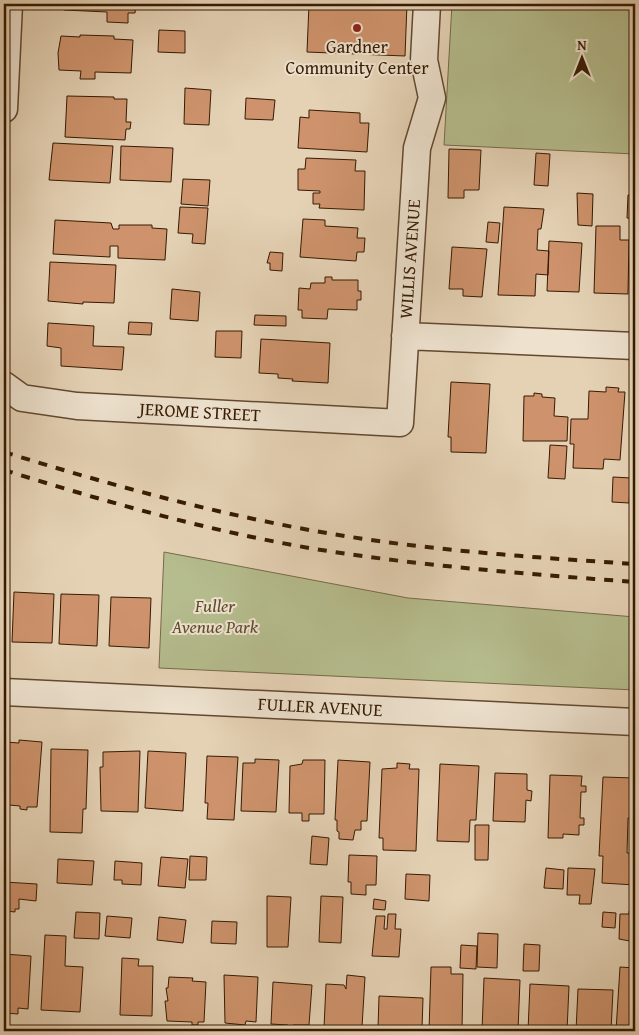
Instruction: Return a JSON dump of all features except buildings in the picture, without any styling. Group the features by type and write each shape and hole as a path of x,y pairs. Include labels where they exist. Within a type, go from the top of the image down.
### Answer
{"street":[{"path":"4,109 9,4"},
{"name":"WILLIS AVENUE","path":"400,423 417,148 432,98 424,60 427,4"},
{"path":"405,336 635,346"},
{"name":"JEROME STREET","path":"4,385 22,398 77,406 400,423"},
{"name":"FULLER AVENUE","path":"4,692 635,722"}],"green space":[{"path":"452,4 635,4 635,154 444,145"},
{"name":"Fuller Avenue Park","path":"164,552 408,598 635,617 635,690 159,668"}],"railway":[{"path":"4,452 158,496 236,515 315,531 435,548 635,564"},
{"path":"4,470 158,515 275,542 435,565 635,582"}],"place":[{"name":"Gardner Community Center","path":"357,28"}]}
